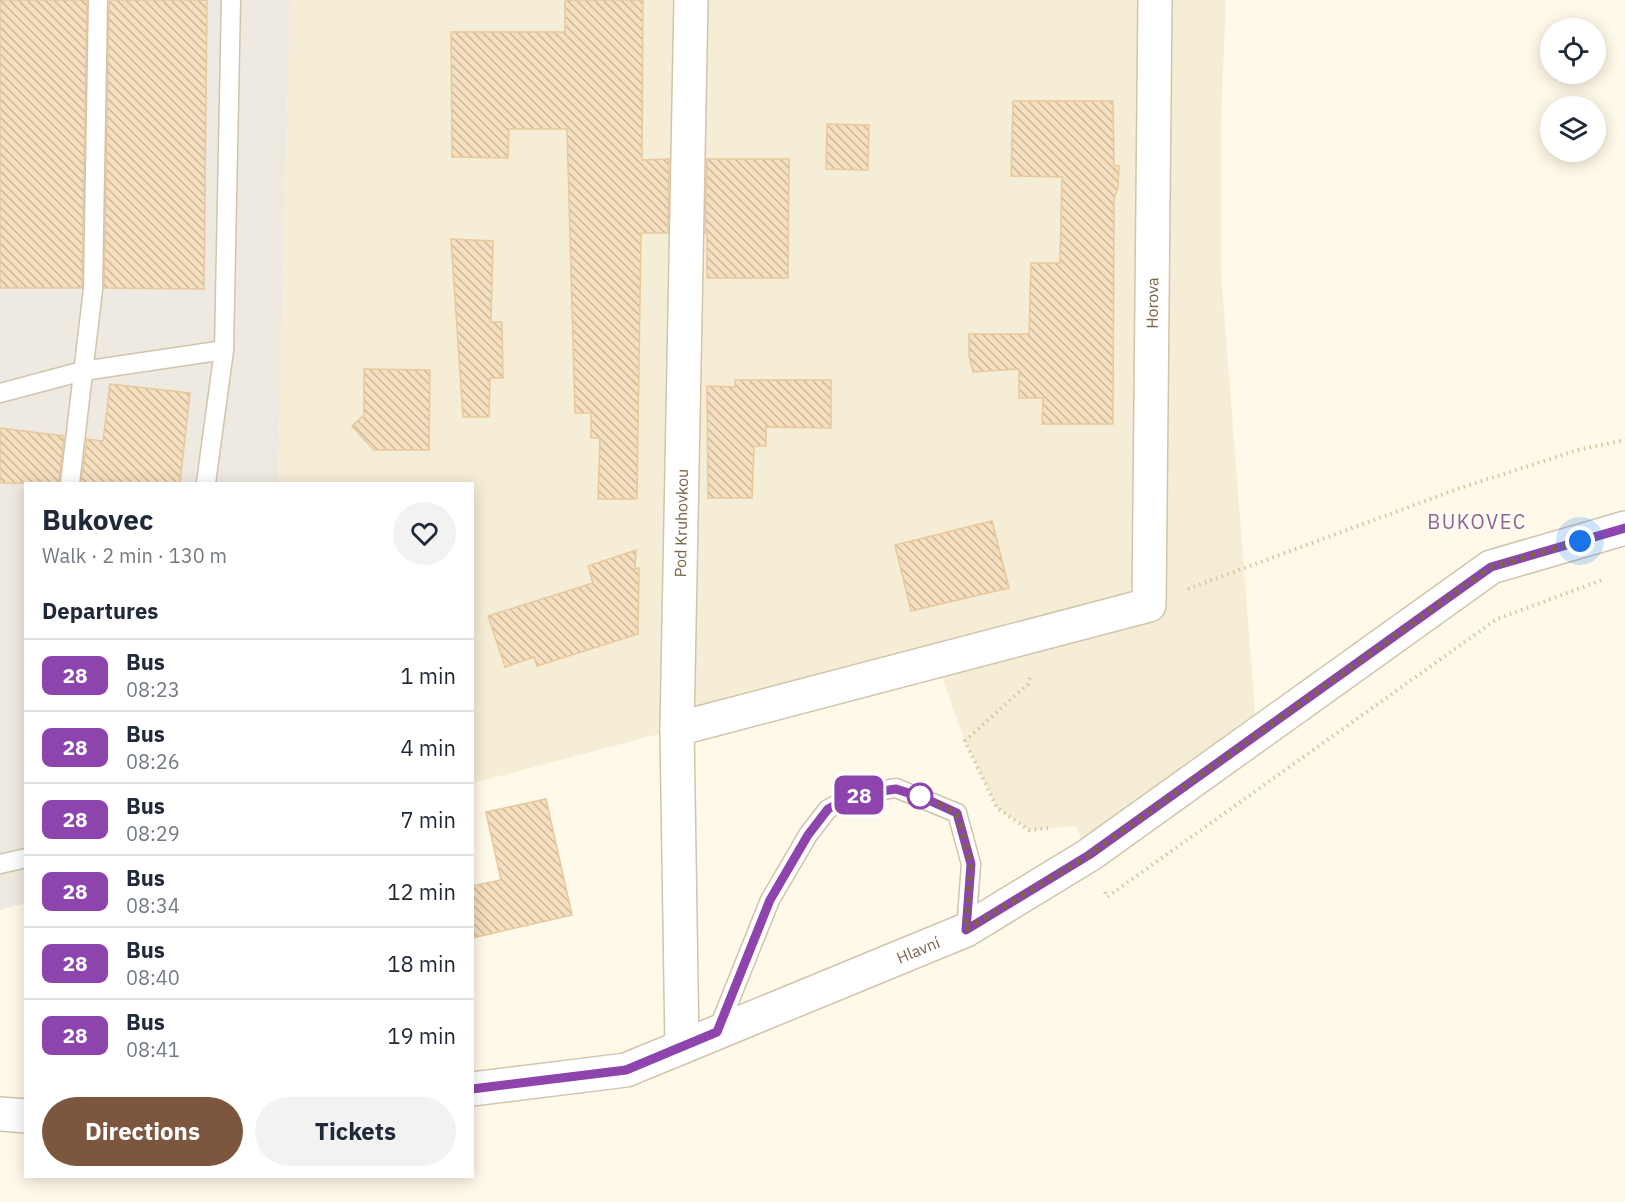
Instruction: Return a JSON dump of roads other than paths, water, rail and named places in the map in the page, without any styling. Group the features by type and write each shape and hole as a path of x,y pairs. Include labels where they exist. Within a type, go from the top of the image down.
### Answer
{"street":[{"name":"Pod Kruhovkou","path":"682,1047 677,729 691,0"},
{"name":"Horova","path":"677,729 1149,605 1155,0"},
{"name":"Hlavní","path":"474,1089 626,1070 966,930 1089,855 1491,567 1625,528"},
{"path":"0,1114 24,1116"}],"lane":[{"path":"70,482 93,289 98,0"},
{"path":"207,482 225,350 231,0"},
{"path":"0,393 83,371 225,350"},
{"path":"717,1032 770,900 808,835 828,809 855,795 896,789 924,798 957,813 971,864 966,930"},
{"path":"0,864 24,856"}],"district":[{"name":"BUKOVEC","path":"1477,521"}]}
